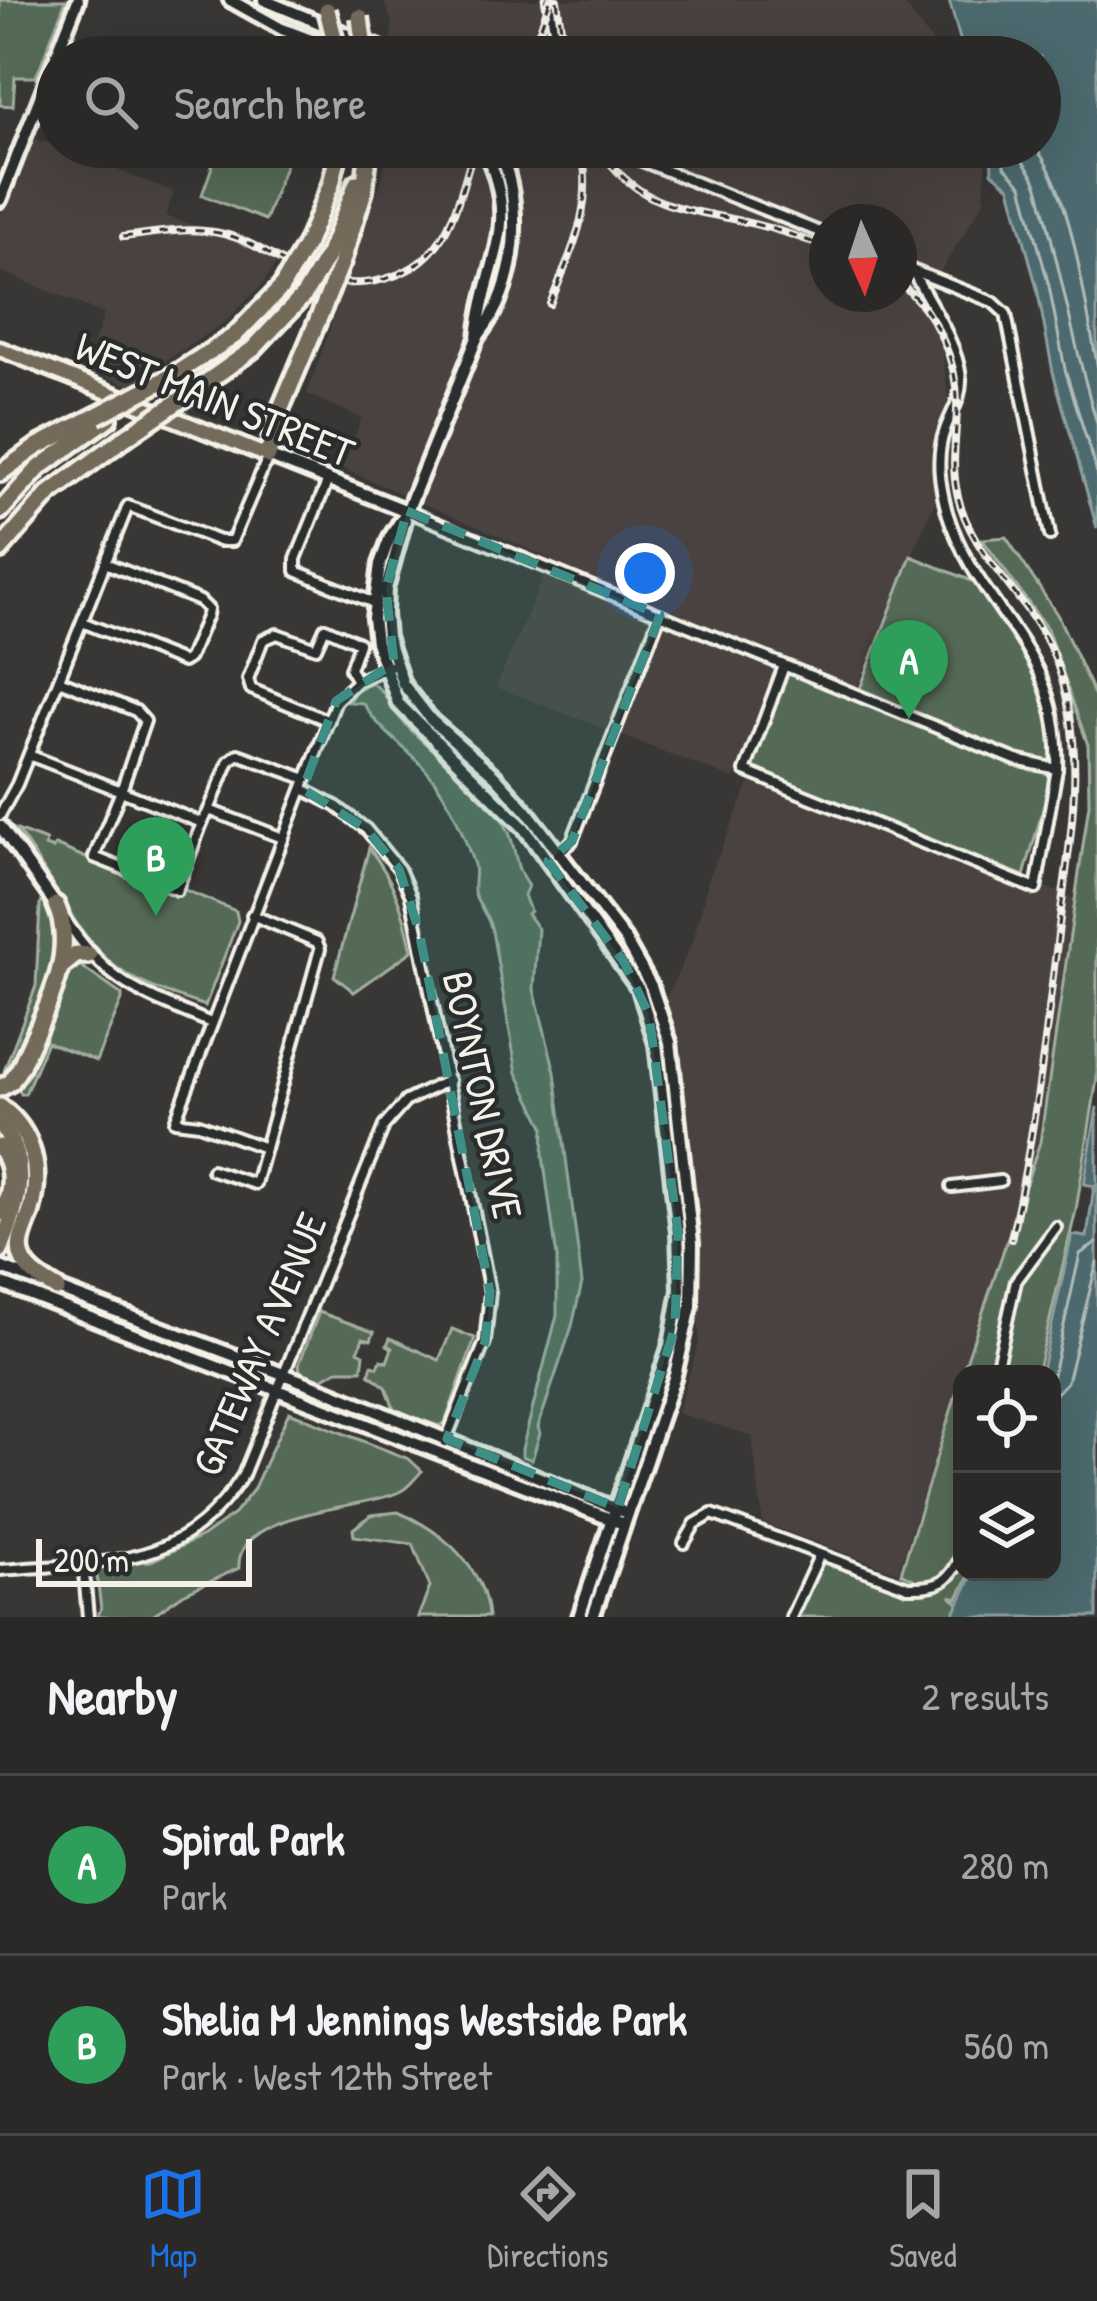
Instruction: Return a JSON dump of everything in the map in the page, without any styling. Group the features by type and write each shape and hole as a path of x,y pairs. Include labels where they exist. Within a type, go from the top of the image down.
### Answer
{"highway":[{"path":"326,5 334,36"},
{"path":"0,473 38,446 102,417 234,336 281,288 307,243 335,168"},
{"path":"268,456 275,422 323,308 361,168"},
{"path":"0,550 49,494 253,349 336,257"},
{"path":"0,511 39,468 102,417"},
{"path":"0,1088 18,1072 59,970 65,936 56,905"},
{"path":"59,970 68,958 89,956"},
{"path":"0,1107 24,1132 36,1168 21,1256 33,1272 57,1289"},
{"path":"0,1123 14,1147 20,1176 16,1209 0,1250"},
{"path":"0,1147 10,1179 0,1214"}],"main road":[{"path":"64,36 78,0"},
{"path":"230,0 302,36"},
{"path":"264,0 351,36"},
{"path":"0,200 36,108"},
{"path":"491,168 499,190 502,227 477,338 406,511 386,589 389,666 398,703 554,857 632,950 662,1014 674,1074 694,1275 593,1617"},
{"path":"477,338 491,320 514,240 512,188 505,168"},
{"name":"WEST MAIN STREET","path":"0,349 406,511"},
{"path":"389,666 376,642 374,603 380,564 406,511"},
{"path":"0,826 56,905"},
{"path":"0,1268 447,1439 622,1518"},
{"path":"0,1282 438,1453 622,1518"},
{"path":"579,1617 622,1518"}],"street":[{"path":"549,0 555,36"},
{"path":"659,168 809,229"},
{"path":"917,272 994,302 1006,314 1050,536"},
{"path":"784,666 745,771 1036,889 1057,769 1057,732 1044,676 976,573 948,514 939,472 940,449 960,396 961,380 956,358 917,280"},
{"path":"0,815 128,506 219,541 232,541 268,456"},
{"path":"328,479 296,559 296,571 374,603"},
{"path":"406,511 1016,760 1057,769"},
{"path":"82,622 183,662 189,658 206,615 208,609 200,601 105,563"},
{"path":"554,857 572,841 660,615"},
{"path":"329,721 251,689 248,679 269,635 316,648 326,628 359,643 350,669 357,681"},
{"path":"265,1148 199,1124 175,1121 336,701 357,681 389,666"},
{"path":"59,680 136,711 146,722 94,857 177,890 209,810 284,838"},
{"name":"BOYNTON DRIVE","path":"209,810 229,761 238,754 304,784 366,829 399,869 411,896 490,1292 485,1342 438,1453"},
{"path":"28,755 202,823"},
{"path":"56,905 89,956 126,986 211,1023"},
{"path":"212,1170 255,1184 320,949 316,942 252,915"},
{"name":"GATEWAY AVENUE","path":"0,1570 149,1554 194,1532 214,1516 244,1475 383,1126 406,1101 449,1080"},
{"path":"952,1186 1000,1180"},
{"path":"997,1365 1016,1281 1056,1227"},
{"path":"683,1543 695,1524 712,1514 908,1587 934,1588 946,1583 953,1570"},
{"path":"790,1617 819,1556"},
{"path":"83,1562 88,1617"}],"highlighted area":[{"path":"407,511 660,615 572,841 548,861 624,962 649,1015 678,1232 675,1327 618,1508 447,1439 485,1342 490,1292 419,931 399,869 366,829 303,789 336,701 394,663 386,589"}],"shaded area":[{"path":"383,0 901,0 928,36 392,36 392,21"},
{"path":"25,134 36,138 36,168 112,168 174,192 165,216 283,255 225,322 129,385 85,369 104,314 0,271 0,200"},
{"path":"384,168 986,168 984,201 933,284 949,404 936,455 937,496 851,701 771,680 734,779 496,687 551,559 342,468 362,418 307,394"},
{"path":"754,773 1074,898 1037,1145 965,1365 953,1365 953,1403 898,1572 763,1523 752,1436 677,1413 699,1343 699,1310 681,1090 666,998 693,941 709,877"}],"green space":[{"path":"0,0 66,0 52,36 36,36 36,77 15,77 13,106 0,105"},
{"path":"212,168 284,168 265,220 202,195"},
{"path":"1006,537 1058,616 1097,701 1097,1079 1076,1210 1039,1365 965,1365 1040,1142 1089,804 1088,745 1047,629 982,539"},
{"path":"911,556 977,583 1037,673 1052,735 1047,795 1024,876 752,768 785,672 856,699"},
{"path":"371,683 413,732 496,810 528,886 524,895 527,914 538,929 534,989 555,1072 582,1283 532,1460 522,1456 522,1449 557,1315 557,1258 543,1156 544,1126 517,1073 492,931 474,894 474,866 465,840 446,798 425,769 363,703 349,702 355,691"},
{"path":"17,830 46,841 45,846 53,849 55,845 178,896 183,889 236,911 238,921 205,1006 143,983 110,962 72,917"},
{"path":"369,848 397,897 412,951 354,992 334,976"},
{"path":"44,898 57,944 54,976 33,1033 7,1077 4,1071 36,986"},
{"path":"75,962 122,995 122,1000 96,1061 47,1042 21,1094 17,1086"},
{"path":"319,1312 374,1332 371,1340 363,1338 358,1351 364,1354 362,1370 338,1370 319,1380 300,1372"},
{"path":"452,1329 475,1338 445,1423 439,1426 395,1411 386,1387 369,1374 372,1365 387,1362 390,1338 439,1360"},
{"path":"953,1404 953,1581 966,1581 958,1598 950,1596 959,1603 952,1617 796,1617 823,1563 897,1588 936,1590 901,1573"},
{"path":"289,1412 409,1459 422,1471 401,1491 305,1514 258,1534 243,1549 239,1568 183,1594 150,1617 97,1617 101,1609 96,1569 101,1564 151,1561 203,1536 234,1514 253,1490"},
{"path":"398,1512 430,1529 458,1552 479,1582 488,1617 418,1617 430,1587 413,1544 354,1536 353,1529 371,1515"}],"water":[{"path":"949,0 1097,0 1097,528 1053,372 1010,187 992,172 992,168 1061,168 1061,36 959,36"},
{"path":"1097,1107 1097,1617 952,1617 970,1581 1061,1581 1061,1365 1043,1365 1072,1235 1087,1237 1094,1186 1084,1184"}],"railway":[{"path":"536,36 550,0"},
{"path":"557,0 562,36"},
{"path":"123,237 173,231 224,234 325,280 383,280 418,263 432,250 444,234 469,168"},
{"path":"550,304 583,208 585,168"},
{"path":"614,168 667,204 809,242"},
{"path":"917,300 943,339 954,374 955,482 964,516 1047,641 1067,697 1072,731 1074,798 1067,866 1039,1087 1011,1239"}],"place":[{"name":"Spiral Park","path":"909,719"},
{"name":"Shelia M Jennings Westside Park","path":"156,916"}]}
